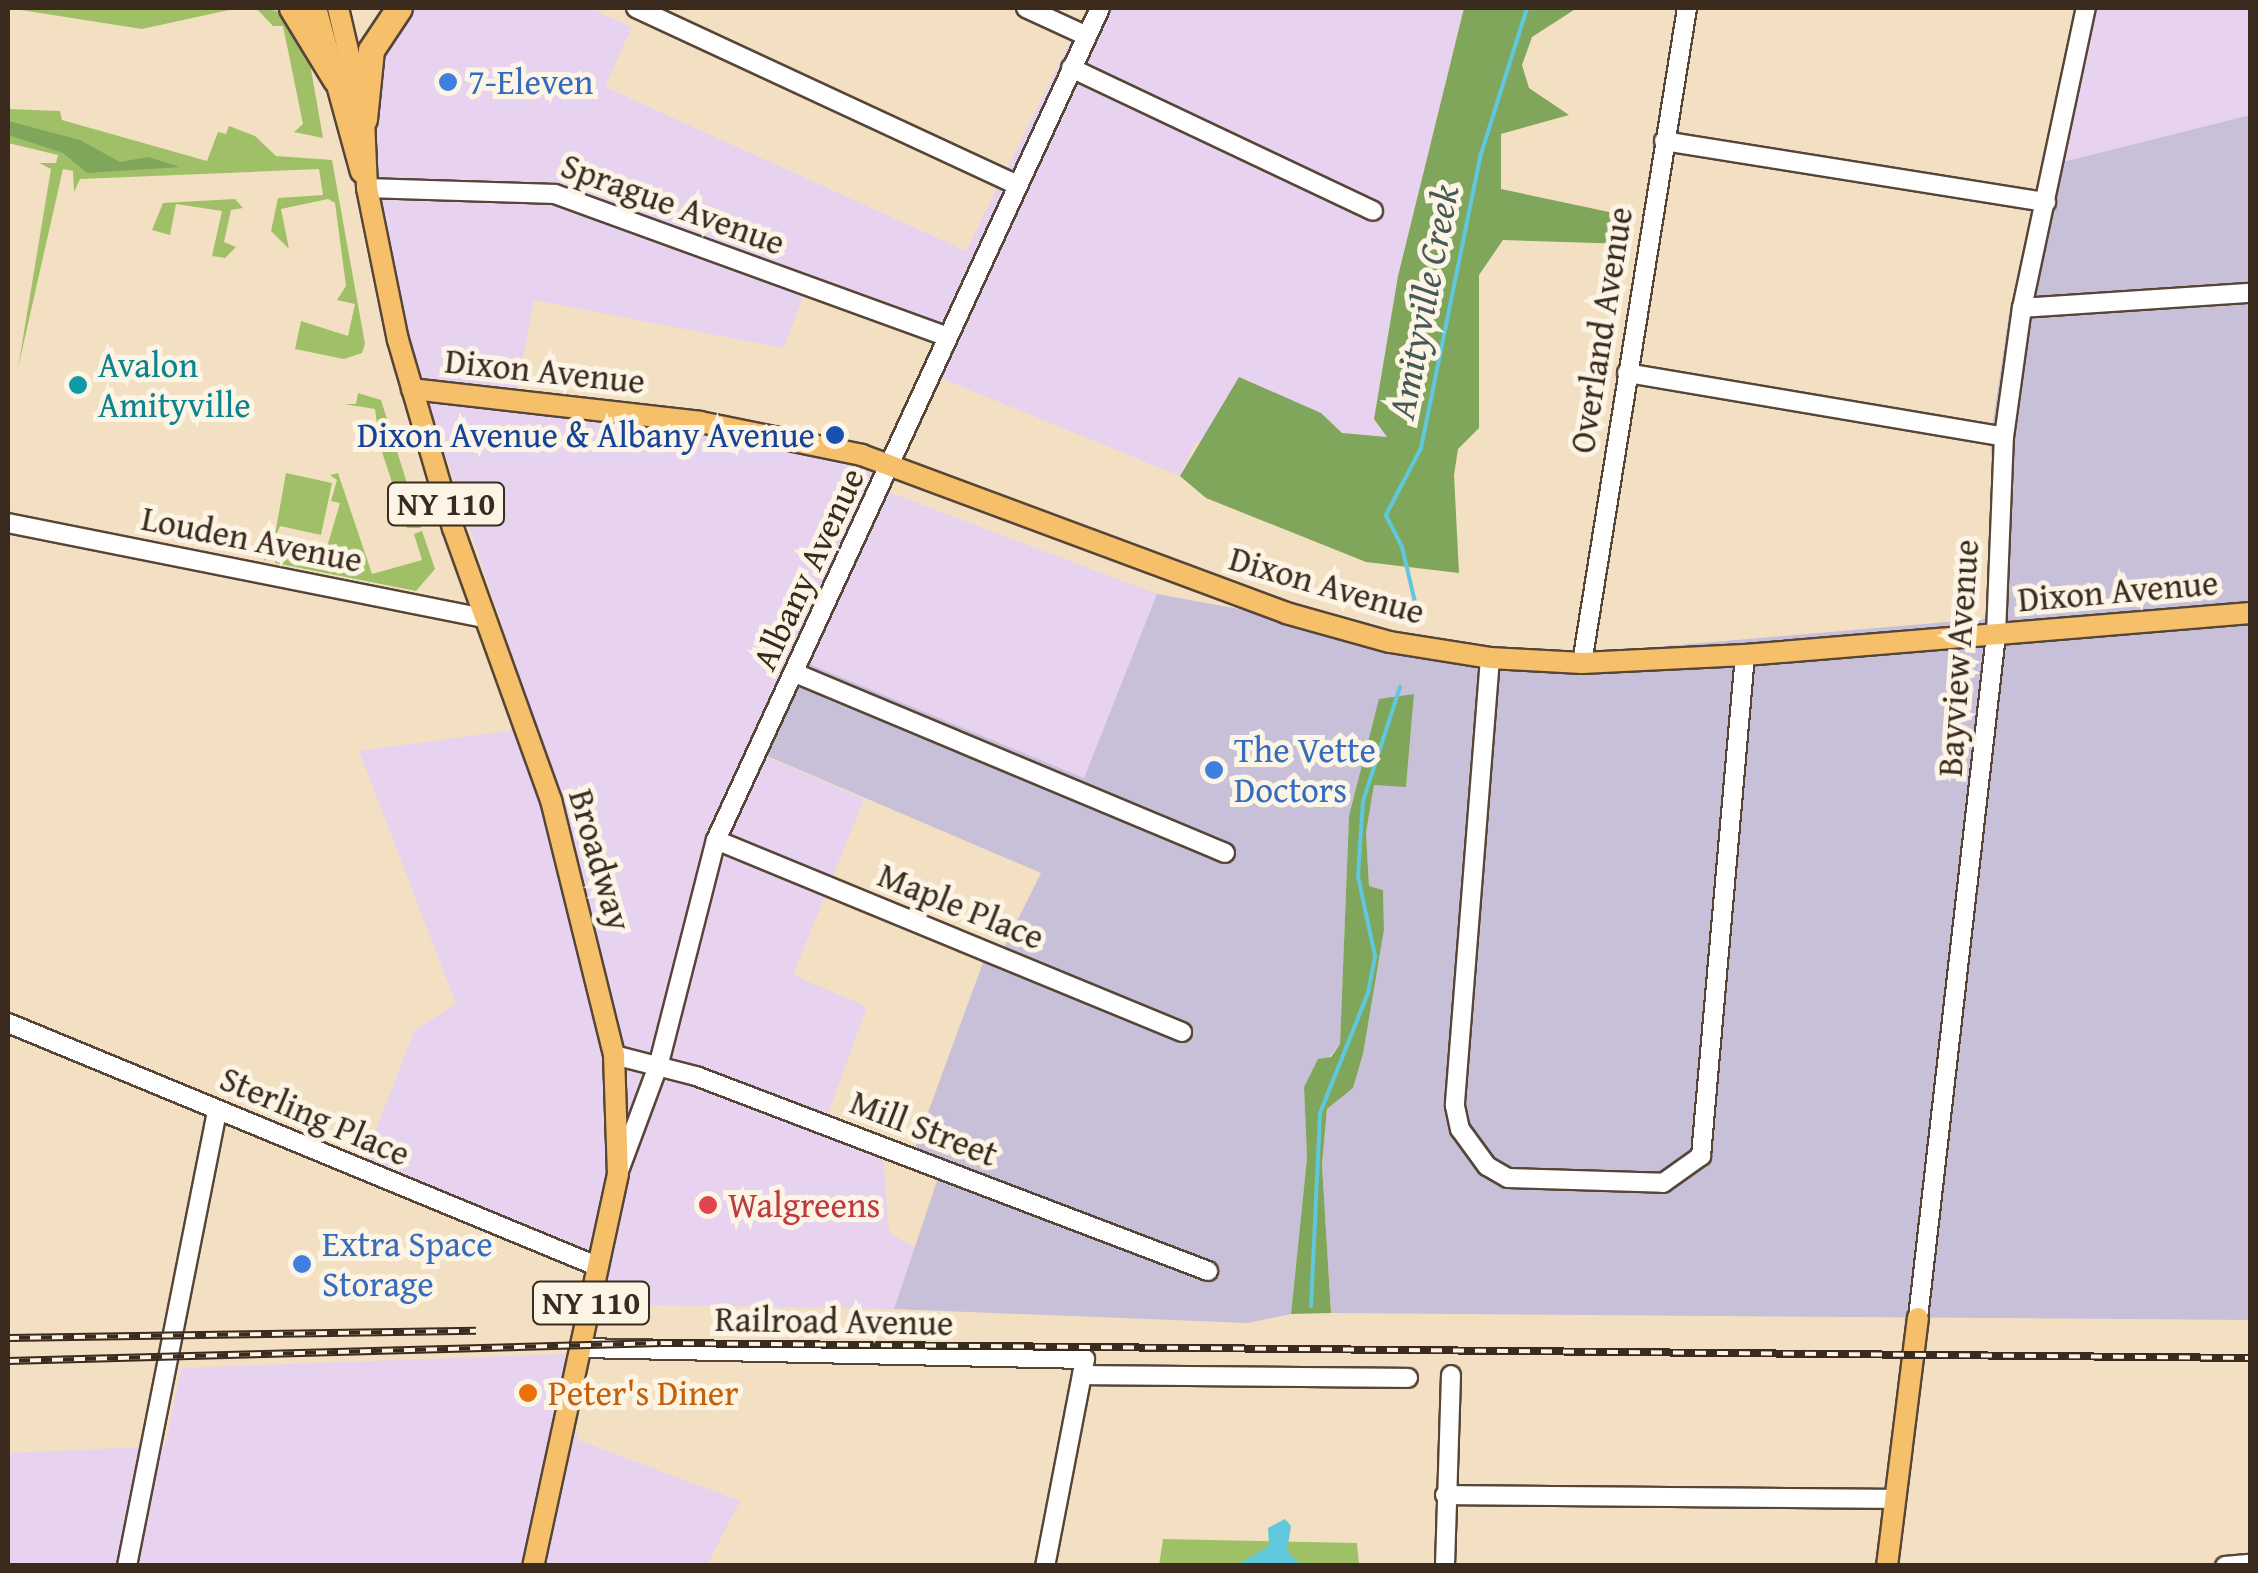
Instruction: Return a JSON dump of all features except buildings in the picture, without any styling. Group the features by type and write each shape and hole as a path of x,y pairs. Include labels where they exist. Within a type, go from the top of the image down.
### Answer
{"highway":[{"path":"292,8 336,80"},
{"path":"364,119 371,50 399,8"}],"main road":[{"name":"Broadway","path":"316,8 367,188 412,389 484,618 551,800 614,1055 618,1174 533,1566"},
{"name":"Broadway","path":"338,8 364,119 367,188"},
{"name":"Dixon Avenue","path":"412,389 712,424 892,466 1286,613 1390,642 1490,658 1582,664 1744,655 2250,613"},
{"path":"1887,1566 1918,1318"}],"street":[{"path":"636,8 1018,185"},
{"path":"1026,8 1088,36"},
{"name":"Albany Avenue","path":"618,1174 659,1063 716,840 892,466 1100,8"},
{"name":"Overland Avenue","path":"1582,664 1687,8"},
{"name":"Bayview Avenue","path":"1918,1318 1996,634 2004,437 2022,308 2086,8"},
{"path":"1072,68 1374,211"},
{"path":"1664,140 2046,202"},
{"name":"Sprague Avenue","path":"367,188 554,194 948,336"},
{"path":"2022,308 2250,294"},
{"path":"1627,373 2004,437"},
{"name":"Louden Avenue","path":"8,523 484,618"},
{"path":"1490,658 1456,1106 1470,1144 1487,1166 1508,1178 1663,1183 1701,1156 1744,655"},
{"path":"795,673 1226,853"},
{"name":"Maple Place","path":"716,840 1182,1032"},
{"name":"Sterling Place","path":"8,1024 599,1267"},
{"name":"Mill Street","path":"614,1055 659,1063 1208,1271"},
{"path":"128,1566 217,1110"},
{"name":"Railroad Avenue","path":"582,1348 1408,1378"},
{"path":"1045,1566 1084,1367"},
{"path":"1444,1566 1452,1375"},
{"path":"1445,1495 1895,1500"},
{"path":"2224,1566 2250,1564"}],"shaded area":[{"path":"413,8 589,8 632,27 605,87 966,251 1087,8 1464,8 1398,276 1374,418 1388,438 1342,433 1321,413 1195,443 1180,476 938,377 952,347 804,294 784,348 534,300 517,391 890,460 878,488 1157,594 1084,778 797,659 753,751 864,799 793,975 867,1007 822,1130 883,1155 889,1233 915,1247 894,1309 598,1304 605,1273 363,1162 415,1030 456,1004 359,751 536,727 419,376 374,180 381,44"},
{"path":"2081,8 2250,8 2250,115 2047,166"},
{"path":"2250,115 2250,1320 1331,1313 1322,1165 1327,1109 1353,1088 1363,1054 1384,930 1383,890 1369,886 1366,833 1374,785 1406,786 1414,694 1388,700 1349,816 1340,1044 1304,1087 1307,1158 1291,1314 1248,1323 894,1309 942,1166 912,1156 988,949 1001,953 1041,873 753,750 797,659 1084,778 1157,594 1515,659 2005,617 1990,441 2009,314 2047,166"},
{"path":"564,1354 578,1440 740,1501 707,1565 8,1565 8,1453 165,1446 181,1368"}],"green space":[{"path":"8,8 238,8 142,29"},
{"path":"256,8 278,11 308,52 323,138 294,132 303,124 283,26 273,26"},
{"path":"1464,8 1577,8 1532,37 1522,65 1529,88 1569,115 1501,134 1501,189 1628,216 1628,244 1503,240 1479,275 1479,428 1458,449 1454,475 1459,573 1366,562 1206,498 1180,476 1239,377 1321,413 1342,433 1387,437 1374,419 1398,276"},
{"path":"8,109 60,111 62,120 207,161 218,132 226,134 229,126 255,136 276,156 332,160 365,344 362,353 344,359 295,349 301,321 348,336 355,304 337,300 346,286 335,203 328,199 281,209 289,249 271,231 278,198 323,195 319,169 80,179 74,192 73,171 63,169 18,368 51,169 39,163 56,163 58,155 8,143"},
{"path":"8,121 80,140 120,162 148,157 180,167 87,173 63,153 8,135"},
{"path":"235,199 243,208 231,210 224,242 236,247 225,258 212,256 222,211 176,204 170,235 152,230 163,203"},
{"path":"358,393 381,400 421,528 407,528 380,446 375,409 344,404 356,404"},
{"path":"286,473 332,483 321,535 280,526 274,540"},
{"path":"338,473 372,574 422,560 414,534 422,531 435,569 416,591 275,563 276,553 264,561 268,542 282,545 280,555 322,564 340,503 331,501 337,480 330,475"},
{"path":"1414,694 1406,787 1374,785 1366,833 1369,886 1383,890 1384,930 1363,1054 1353,1088 1327,1109 1322,1165 1331,1313 1291,1314 1307,1158 1304,1087 1318,1059 1331,1057 1340,1044 1349,816 1379,699"},
{"path":"1163,1539 1357,1543 1359,1565 1159,1566"}],"water":[{"path":"1285,1519 1291,1526 1287,1551 1301,1565 1237,1565 1269,1546 1268,1528"}],"waterway":[{"name":"Amityville Creek","path":"1415,602 1402,547 1386,515 1421,448 1481,154 1527,8"},
{"name":"Amityville Creek","path":"1311,1306 1320,1113 1368,993 1375,956 1358,876 1363,801 1400,687"}],"railway":[{"path":"8,1338 476,1331"},
{"path":"8,1361 661,1343 2250,1358"}],"place":[{"name":"7-Eleven","path":"448,82"},
{"name":"Avalon Amityville","path":"78,385"},
{"name":"Dixon Avenue & Albany Avenue","path":"835,435"},
{"name":"The Vette Doctors","path":"1214,770"},
{"name":"Walgreens","path":"708,1205"},
{"name":"Extra Space Storage","path":"302,1264"},
{"name":"Peter's Diner","path":"528,1393"}]}
